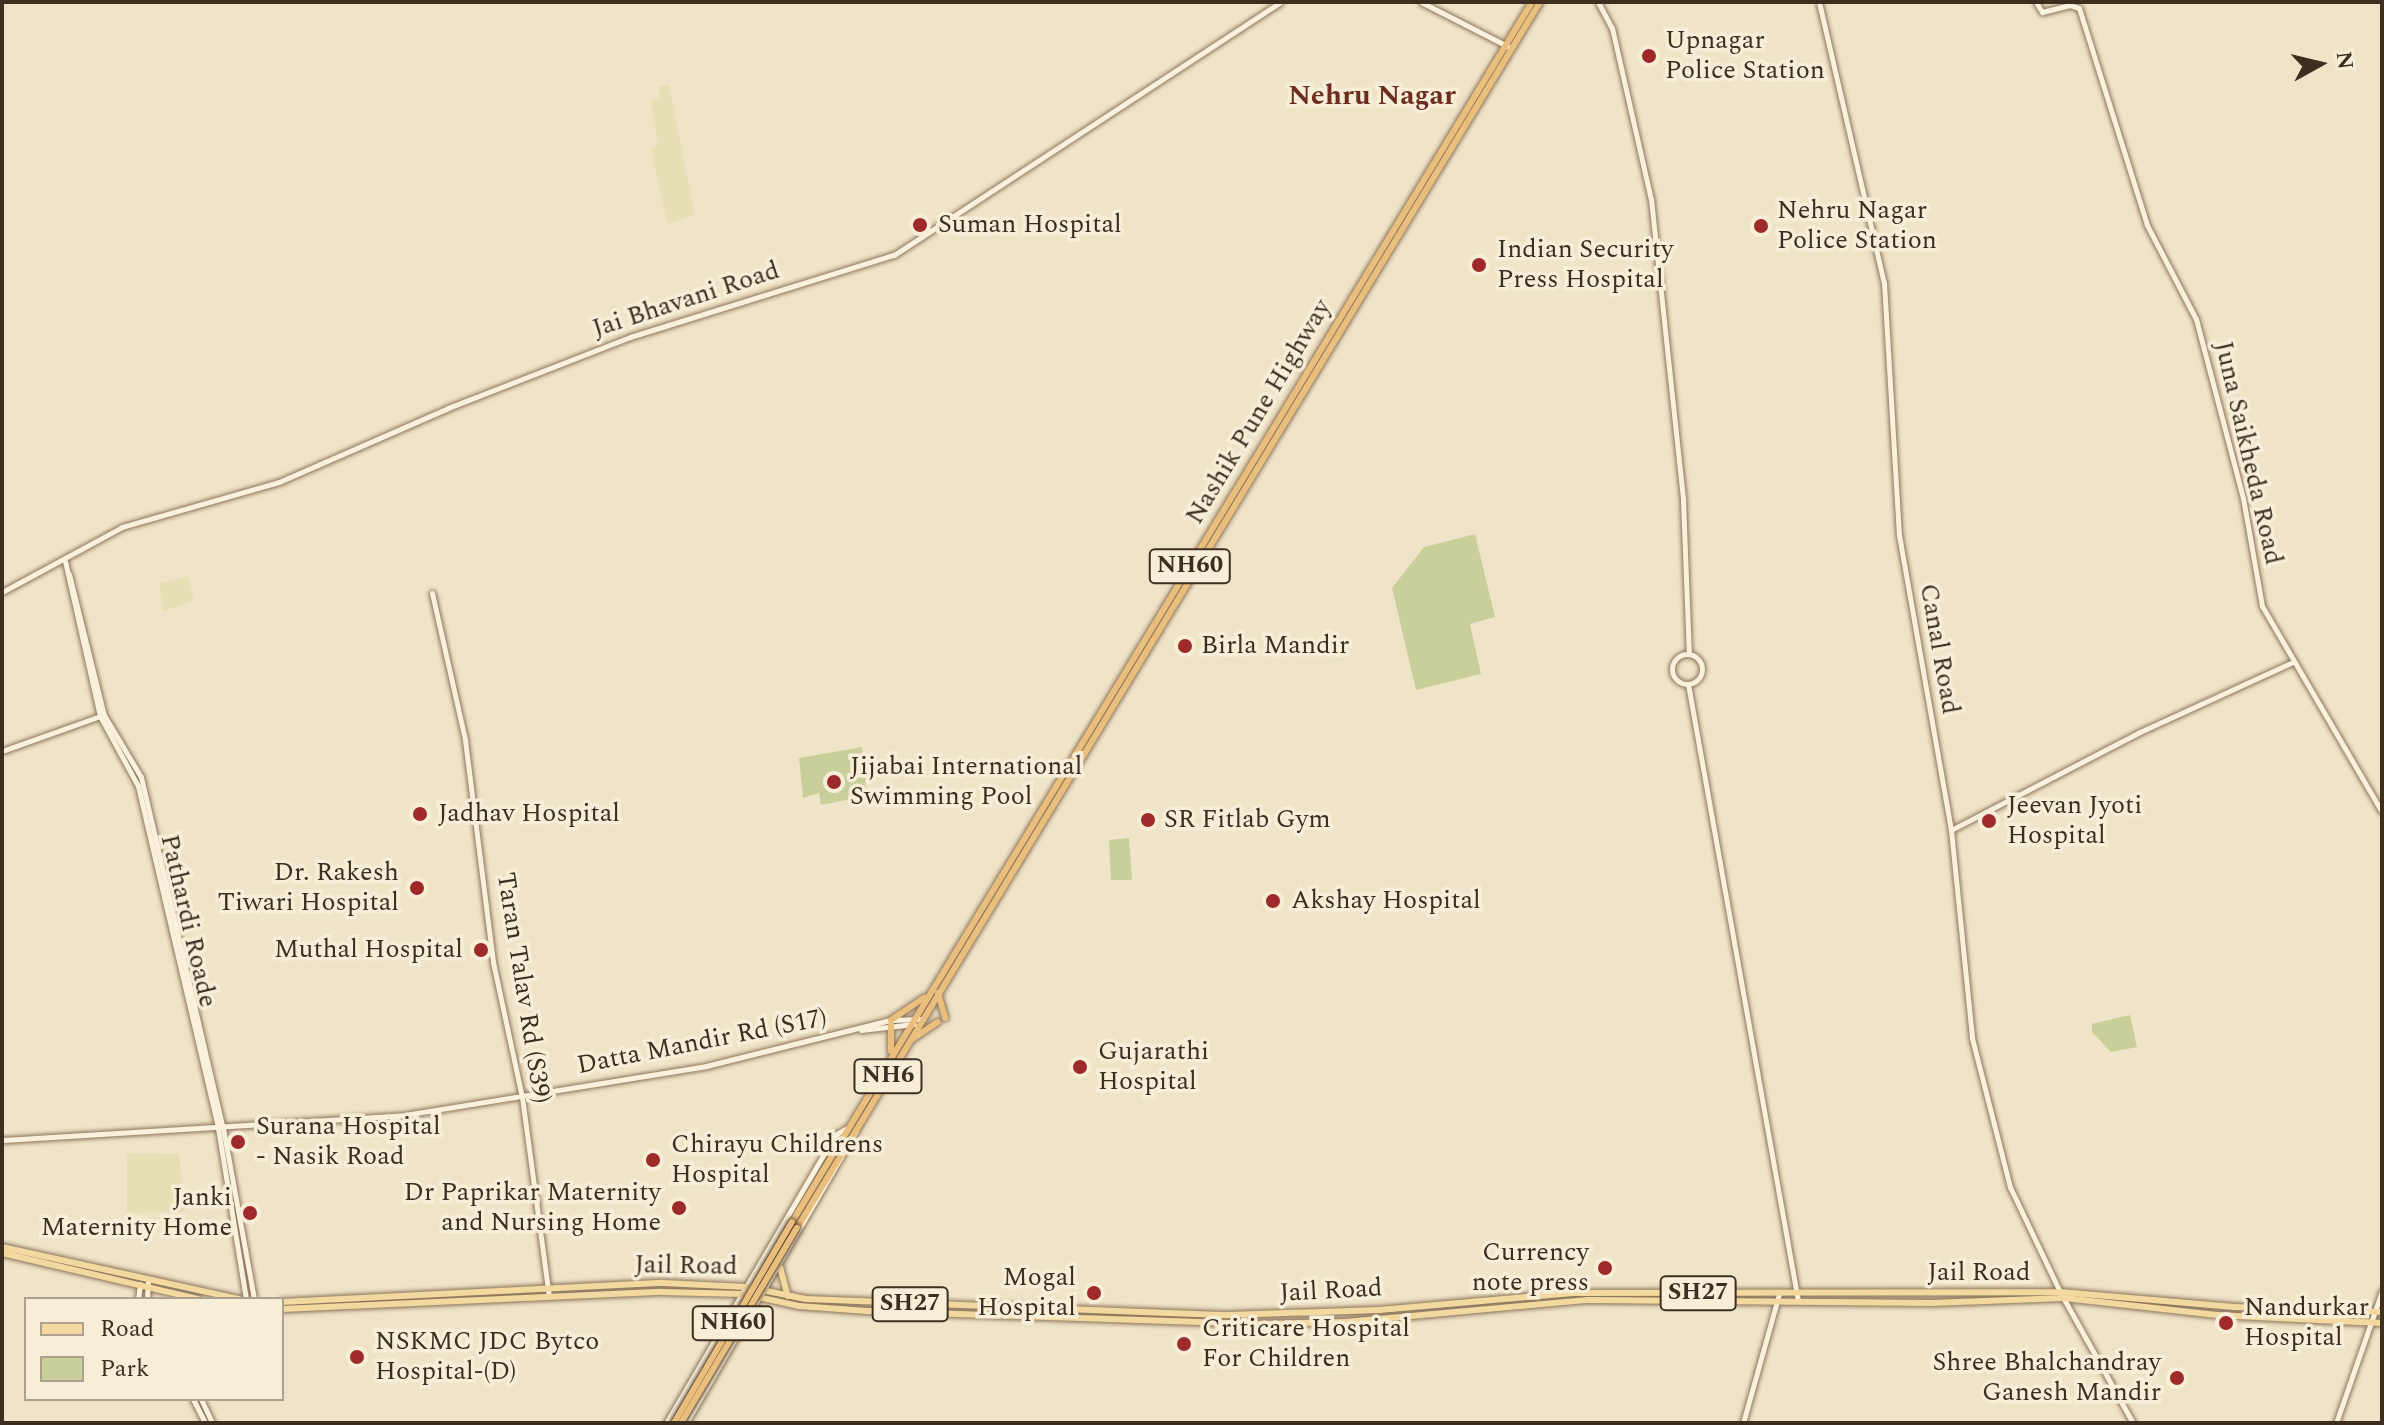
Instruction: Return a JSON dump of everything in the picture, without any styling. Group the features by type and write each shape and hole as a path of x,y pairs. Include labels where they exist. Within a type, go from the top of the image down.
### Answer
{"highway":[{"name":"Nashik Pune Highway","path":"845,1129 891,1055 938,993 1532,2"},
{"name":"Nashik Pune Highway","path":"856,1127 907,1042 927,997 1508,46 1540,2"},
{"path":"907,1042 941,1020 938,993"},
{"path":"891,1055 891,1023 927,997"},
{"name":"NH6","path":"794,1225 856,1127"},
{"name":"NH6","path":"794,1225 845,1129"},
{"name":"NH60","path":"674,1423 794,1225"},
{"name":"NH60","path":"684,1423 794,1225"}],"main road":[{"path":"2,1247 30,1257"},
{"path":"2,1253 30,1257 190,1297"},
{"path":"780,1267 788,1296"},
{"name":"Jail Road","path":"284,1302 663,1283 788,1296 1228,1315 1379,1310 1575,1293 1798,1298 2062,1295 2234,1307 2379,1312"},
{"path":"144,1285 225,1297"},
{"name":"Jail Road","path":"284,1309 746,1290"},
{"name":"Jail Road","path":"764,1294 793,1305 1043,1320 1261,1324 1379,1319 1487,1306 1682,1297"},
{"path":"2062,1295 2217,1315 2379,1322"},
{"path":"1379,1310 1379,1319"}],"street":[{"name":"Jai Bhavani Road","path":"2,592 65,561 122,527 279,482 448,408 630,337 894,255 1280,2"},
{"path":"1421,2 1508,46"},
{"path":"1598,2 1612,28 1651,199 1683,500 1689,654"},
{"name":"Canal Road","path":"1819,2 1884,283 1899,535 1951,830 1972,1038 2010,1187 2062,1295 2133,1423"},
{"name":"Juna Saikheda Road","path":"2036,2 2042,12 2070,5 2079,8 2147,225 2196,319 2243,498 2262,606 2382,812"},
{"name":"Pathardi Roade","path":"65,561 102,715 135,776 221,1128 246,1297"},
{"name":"Taran Talav Rd (S39)","path":"432,593 464,735 493,962 522,1097 549,1296"},
{"path":"1689,654 1677,659 1673,671 1688,684 1798,1298"},
{"path":"1688,684 1702,672 1701,662 1689,654"},
{"path":"1951,830 2140,732 2293,662"},
{"path":"2,751 102,715"},
{"name":"Datta Mandir Rd (S17)","path":"2,1140 398,1116 706,1066 891,1023 916,1021"},
{"path":"684,1423 856,1139 856,1127"},
{"path":"221,1128 254,1297"},
{"path":"666,1423 835,1135 845,1129"},
{"path":"139,1297 144,1285"},
{"path":"144,1285 147,1297"},
{"path":"2336,1423 2379,1322 2382,1291"},
{"path":"1743,1423 1778,1297"},
{"path":"194,1401 205,1423"},
{"path":"202,1401 212,1423"}],"shaded area":[{"path":"669,85 695,215 667,224 651,148 658,145 651,100 660,98 659,87"},
{"path":"188,576 194,601 163,611 159,584"},
{"path":"127,1153 179,1154 186,1212 127,1213"}],"green space":[{"path":"1475,534 1495,617 1470,624 1481,674 1416,690 1392,588 1424,547"},
{"name":"Jijabai International Swimming Pool","path":"862,747 867,796 821,805 819,793 803,798 799,758"},
{"path":"1129,838 1132,880 1111,880 1109,840"},
{"path":"2130,1015 2137,1047 2111,1052 2092,1032 2092,1024"}],"place":[{"name":"Upnagar Police Station","path":"1649,56"},
{"name":"Suman Hospital","path":"920,225"},
{"name":"Nehru Nagar Police Station","path":"1761,226"},
{"name":"Indian Security Press Hospital","path":"1479,265"},
{"name":"Birla Mandir","path":"1185,646"},
{"name":"Jijabai International Swimming Pool","path":"834,782"},
{"name":"Jadhav Hospital","path":"420,814"},
{"name":"SR Fitlab Gym","path":"1148,820"},
{"name":"Jeevan Jyoti Hospital","path":"1989,821"},
{"name":"Dr. Rakesh Tiwari Hospital","path":"417,888"},
{"name":"Akshay Hospital","path":"1273,901"},
{"name":"Muthal Hospital","path":"481,950"},
{"name":"Gujarathi Hospital","path":"1080,1067"},
{"name":"Surana Hospital - Nasik Road","path":"238,1142"},
{"name":"Chirayu Childrens Hospital","path":"653,1160"},
{"name":"Dr Paprikar Maternity and Nursing Home","path":"679,1208"},
{"name":"Janki Maternity Home","path":"250,1213"},
{"name":"Currency note press","path":"1605,1268"},
{"name":"Mogal Hospital","path":"1094,1293"},
{"name":"Nandurkar Hospital","path":"2226,1323"},
{"name":"Criticare Hospital For Children","path":"1184,1344"},
{"name":"NSKMC JDC Bytco Hospital-(D)","path":"357,1357"},
{"name":"Shree Bhalchandray Ganesh Mandir","path":"2177,1378"}],"district":[{"name":"Nehru Nagar","path":"1372,96"}]}
